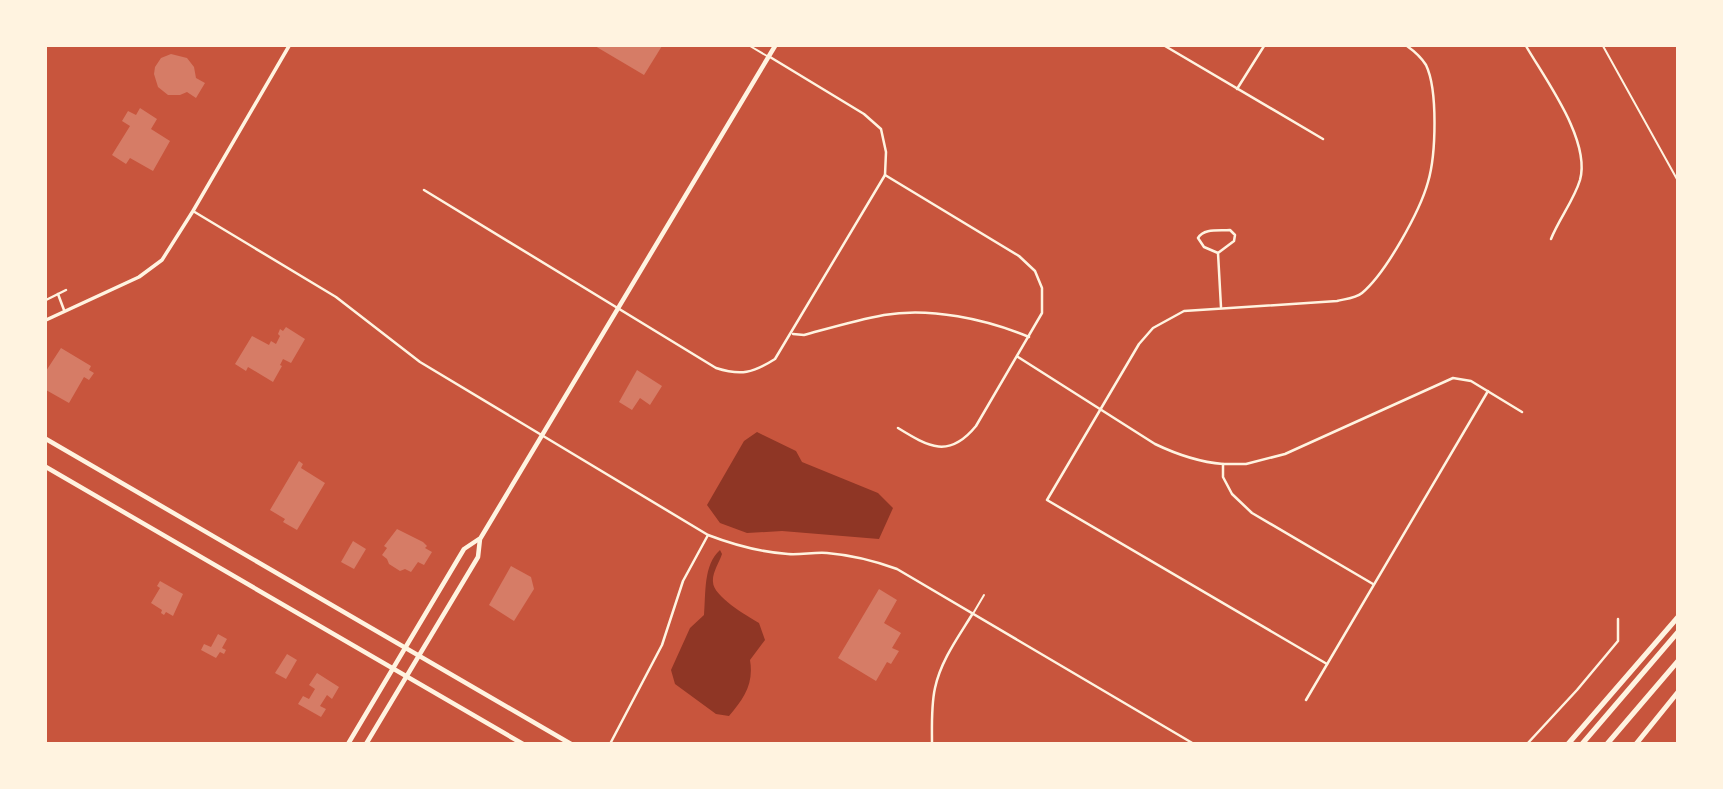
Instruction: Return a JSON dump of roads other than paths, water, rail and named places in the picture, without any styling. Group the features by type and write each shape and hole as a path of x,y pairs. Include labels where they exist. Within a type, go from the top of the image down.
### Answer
{"highway":[{"path":"1568,744 1678,617"},
{"path":"1582,744 1678,632"},
{"path":"1608,744 1678,661"},
{"path":"1636,744 1678,692"}],"main road":[{"path":"366,744 478,557 480,539 775,46"},
{"path":"46,439 571,744"},
{"path":"46,467 523,744"},
{"path":"348,744 464,549 480,539"}],"street":[{"path":"46,320 139,277 162,260 289,46"},
{"path":"1166,46 1323,139"},
{"path":"1237,89 1264,46"},
{"path":"1327,664 1047,500 1139,344 1153,328 1184,311 1337,301 1360,295 1382,272 1415,213 1428,184 1433,163 1432,80 1420,57 1407,46"},
{"path":"1525,46 1573,130 1582,162 1579,180 1551,239"},
{"path":"424,190 716,368 734,374 758,370 775,359 792,334 885,175 886,152 881,129 864,114 769,57"},
{"path":"885,175 1019,256 1035,271 1042,288 1042,313 967,437 957,444 934,447 898,428"},
{"path":"193,211 334,296 420,362 708,535 767,552 826,553 878,562 905,572 1194,744"},
{"path":"1230,230 1234,241 1218,253 1200,243 1200,234 1205,231 1230,230"},
{"path":"1218,253 1221,307"},
{"path":"46,300 66,290"},
{"path":"58,294 65,311"},
{"path":"792,334 804,335 886,315 913,313 943,315 1005,327 1029,337"},
{"path":"1017,357 1155,444 1201,462 1246,464 1285,454 1453,378 1471,380 1522,412"},
{"path":"1306,700 1488,391"},
{"path":"1223,464 1223,477 1231,495 1252,513 1373,584"},
{"path":"610,744 662,645 683,581 708,535"},
{"path":"932,744 937,679 973,613"},
{"path":"1527,744 1618,641 1618,619"}],"lane":[{"path":"750,46 769,57"},
{"path":"973,613 984,595"}]}
